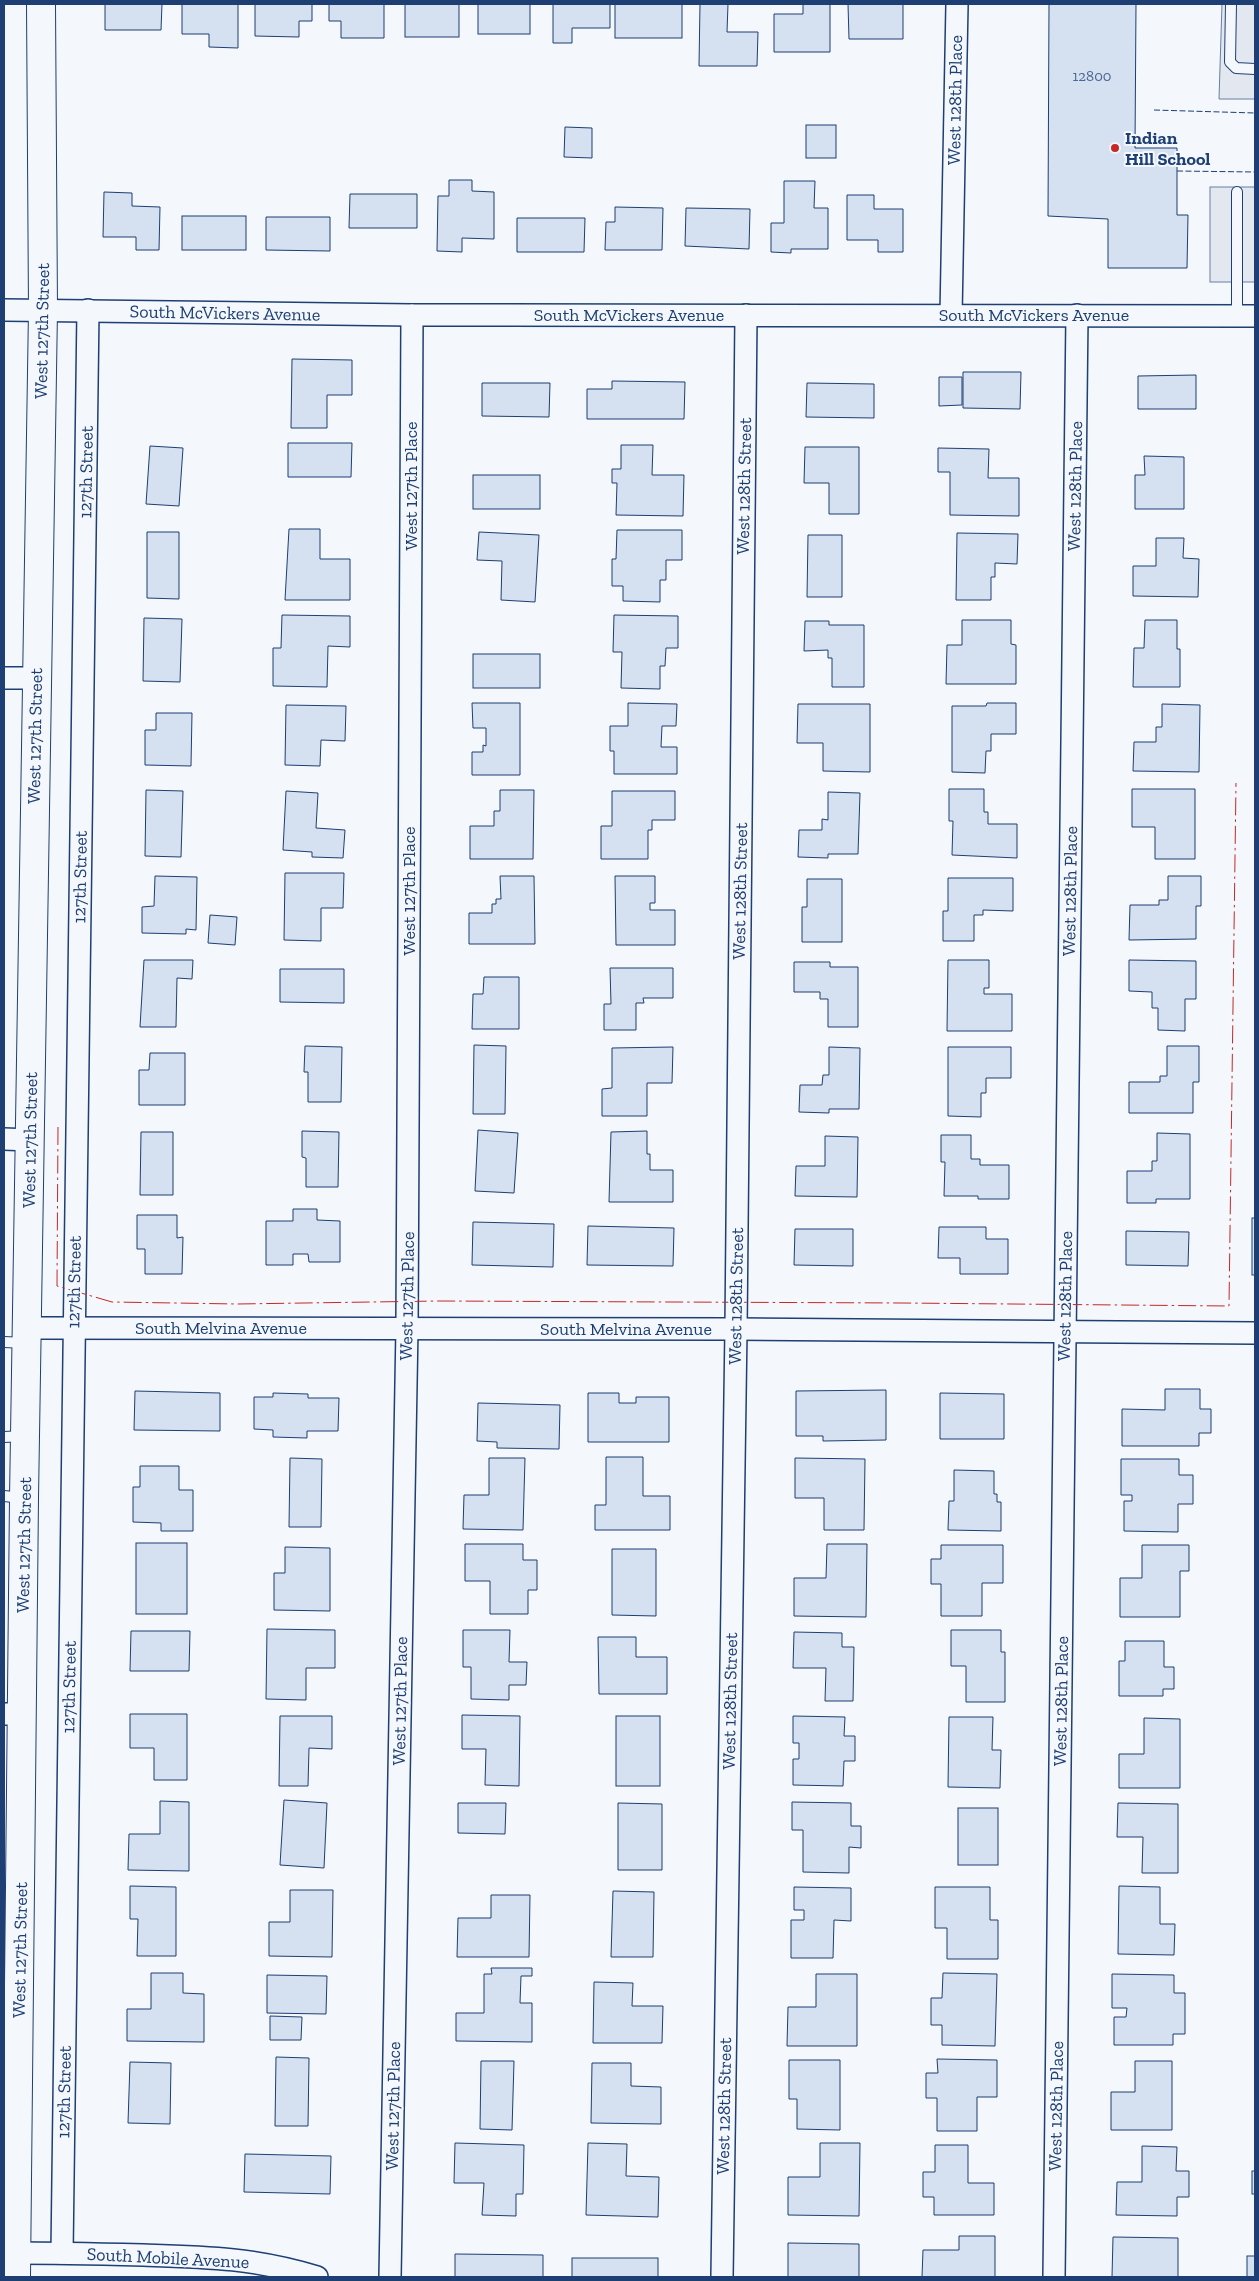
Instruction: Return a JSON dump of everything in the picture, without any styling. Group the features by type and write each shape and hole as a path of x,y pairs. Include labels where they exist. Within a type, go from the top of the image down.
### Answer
{"main road":[{"name":"West 127th Street","path":"16,2265 10,2209 16,1954 13,1714 14,1497 19,1338 17,1140 36,678 43,310 41,4"}],"street":[{"name":"West 128th Place","path":"951,315 957,4"},
{"name":"South McVickers Avenue","path":"4,310 412,315 1246,316"},
{"name":"127th Street","path":"62,2253 88,310"},
{"name":"West 127th Place","path":"390,2277 407,1328 412,315"},
{"name":"West 128th Street","path":"722,2277 736,1329 746,316"},
{"name":"West 128th Place","path":"1054,2277 1077,316"},
{"path":"4,678 36,678"},
{"name":"South Melvina Avenue","path":"19,1338 73,1328 1255,1332"},
{"name":"South Mobile Avenue","path":"16,2265 62,2253 244,2259 283,2266 317,2277"}],"lane":[{"path":"1231,4 1230,62 1236,68 1255,69"},
{"path":"1237,192 1246,316"}],"shaded area":[{"path":"1222,4 1255,4 1255,99 1219,99"},
{"path":"1210,187 1255,187 1255,282 1210,282"}],"building":[{"path":"105,4 162,4 161,30 105,30"},
{"path":"182,4 238,4 238,48 209,47 209,34 182,34"},
{"path":"255,4 312,4 312,21 299,21 299,37 255,36"},
{"path":"329,4 384,4 384,38 341,38 341,21 329,21"},
{"path":"405,4 459,4 459,37 405,37"},
{"path":"478,4 530,4 530,34 478,34"},
{"path":"553,4 610,4 610,28 572,28 572,43 553,43"},
{"path":"615,4 682,4 682,38 615,38"},
{"path":"700,4 728,4 727,32 758,32 757,66 699,66"},
{"path":"803,4 830,4 830,52 774,52 774,14 803,14"},
{"path":"848,4 903,4 903,39 849,39"},
{"path":"1049,4 1136,4 1135,148 1177,148 1177,215 1188,215 1187,268 1108,268 1108,219 1048,216"},
{"path":"806,125 836,125 836,158 806,158"},
{"path":"565,127 592,128 592,158 564,157"},
{"path":"449,180 472,180 472,191 494,192 494,239 462,238 462,252 437,251 438,196 449,196"},
{"path":"784,181 815,181 814,208 828,208 828,249 791,249 791,253 771,252 771,223 784,223"},
{"path":"104,192 132,193 132,206 160,207 159,250 136,250 136,237 103,237"},
{"path":"350,194 417,194 417,228 349,228"},
{"path":"847,195 874,195 874,209 903,209 903,252 878,252 878,240 847,240"},
{"path":"615,207 663,208 662,250 605,250 606,222 615,222"},
{"path":"686,208 750,209 749,249 685,246"},
{"path":"182,216 246,216 246,250 182,250"},
{"path":"266,217 330,217 330,251 266,250"},
{"path":"517,218 585,218 584,252 517,252"},
{"path":"292,359 352,360 352,395 327,395 327,428 291,428"},
{"path":"963,372 1021,372 1020,409 963,408"},
{"path":"1196,375 1196,409 1138,409 1138,376"},
{"path":"939,377 962,377 962,405 939,406"},
{"path":"612,381 685,382 684,419 587,419 587,389 612,389"},
{"path":"482,383 550,383 549,417 482,416"},
{"path":"807,383 874,384 874,418 806,417"},
{"path":"288,443 352,443 351,477 288,477"},
{"path":"621,445 653,445 652,475 684,475 683,516 616,515 617,483 612,483 612,469 621,469"},
{"path":"150,446 183,448 179,506 146,504"},
{"path":"805,447 859,447 859,514 829,514 829,483 804,483"},
{"path":"938,448 989,449 988,478 1019,478 1019,516 950,515 950,472 938,472"},
{"path":"1144,456 1184,457 1184,509 1135,509 1135,475 1145,475"},
{"path":"473,475 540,475 540,509 473,509"},
{"path":"289,529 320,529 320,559 350,559 350,600 285,600"},
{"path":"617,530 682,530 682,560 666,560 666,580 660,580 660,602 623,601 623,586 612,586 612,559 616,559"},
{"path":"147,532 179,532 179,599 147,598"},
{"path":"479,532 539,535 535,602 501,600 502,561 477,560"},
{"path":"957,533 1018,534 1017,564 995,563 995,577 991,577 991,600 956,600"},
{"path":"808,535 842,535 842,597 807,597"},
{"path":"1156,538 1184,538 1183,558 1199,559 1198,597 1133,596 1133,566 1156,566"},
{"path":"282,615 350,616 350,647 328,646 327,687 273,686 273,648 281,648"},
{"path":"614,615 678,616 678,648 666,648 665,666 660,666 660,689 621,688 622,652 613,652"},
{"path":"144,618 182,619 180,682 143,681"},
{"path":"962,620 1011,620 1011,644 1016,645 1016,684 946,684 947,645 962,645"},
{"path":"1145,620 1177,620 1177,649 1180,649 1180,687 1133,687 1134,648 1144,648"},
{"path":"805,621 829,621 829,625 864,625 864,687 832,687 832,658 828,658 828,650 804,651"},
{"path":"473,654 540,654 540,688 473,688"},
{"path":"472,703 520,703 520,775 472,775 472,752 483,752 483,745 486,746 486,728 473,728"},
{"path":"628,703 677,704 676,726 662,726 661,747 677,747 677,774 614,774 614,751 610,751 610,726 628,726"},
{"path":"987,703 1016,703 1016,734 991,734 991,751 986,751 985,773 952,772 952,706 986,706"},
{"path":"798,704 870,704 870,772 823,771 823,743 797,743"},
{"path":"1162,704 1200,705 1199,772 1133,771 1134,742 1156,742 1156,727 1162,727"},
{"path":"286,705 346,706 345,741 321,740 320,766 285,765"},
{"path":"156,713 192,713 191,766 145,765 145,730 156,730"},
{"path":"949,789 984,789 984,812 988,812 988,824 1017,824 1017,858 952,855 953,821 949,821"},
{"path":"1132,789 1195,789 1195,859 1155,859 1155,827 1132,827"},
{"path":"146,790 183,791 181,857 145,856"},
{"path":"500,790 534,790 533,859 470,859 470,826 494,826 494,811 500,811"},
{"path":"286,791 318,793 316,828 345,830 343,858 312,857 312,852 283,850"},
{"path":"612,791 675,791 675,820 652,820 652,830 648,830 648,859 601,859 601,826 612,826"},
{"path":"828,792 860,793 858,854 828,854 828,858 798,857 799,830 822,830 822,819 828,820"},
{"path":"285,873 344,873 343,908 321,908 321,941 284,940"},
{"path":"155,876 197,877 196,930 186,929 186,934 142,933 142,907 154,906"},
{"path":"500,876 534,876 535,944 469,944 469,913 492,913 492,904 496,904 496,899 501,899"},
{"path":"615,876 655,876 655,903 650,903 650,910 675,910 675,945 616,945"},
{"path":"1168,876 1201,876 1201,906 1196,906 1196,939 1129,940 1130,905 1159,905 1159,900 1168,900"},
{"path":"948,878 1013,878 1013,911 983,910 983,915 974,915 974,941 943,941 943,911 948,911"},
{"path":"807,879 842,879 842,942 802,942 802,907 807,907"},
{"path":"210,915 237,917 235,945 208,943"},
{"path":"144,960 193,960 192,979 177,978 176,1027 140,1027"},
{"path":"948,960 989,960 989,988 984,988 984,994 1012,994 1012,1031 947,1031"},
{"path":"1129,960 1196,961 1196,999 1185,999 1185,1031 1158,1030 1158,1008 1152,1008 1152,992 1129,991"},
{"path":"794,962 830,962 830,967 858,967 858,1027 828,1027 828,999 820,999 820,992 794,992"},
{"path":"610,968 673,968 673,998 643,998 644,1003 636,1003 636,1030 604,1030 604,1004 611,1004"},
{"path":"280,969 344,969 344,1003 280,1002"},
{"path":"484,977 519,977 519,1029 472,1029 473,994 483,994"},
{"path":"474,1045 506,1046 505,1114 473,1114"},
{"path":"305,1046 342,1047 341,1102 308,1102 308,1072 304,1072"},
{"path":"1167,1046 1199,1046 1199,1082 1193,1082 1193,1113 1129,1113 1129,1082 1160,1082 1160,1076 1167,1076"},
{"path":"673,1047 672,1083 647,1083 647,1116 602,1116 602,1089 612,1088 612,1048"},
{"path":"829,1047 860,1048 859,1109 829,1109 829,1113 799,1112 800,1085 822,1085 823,1075 829,1075"},
{"path":"948,1047 1011,1047 1011,1078 986,1078 986,1093 981,1093 981,1117 948,1116"},
{"path":"150,1053 185,1053 185,1105 139,1105 139,1070 149,1070"},
{"path":"478,1130 518,1133 514,1193 475,1191"},
{"path":"302,1131 339,1132 338,1187 306,1187 306,1158 302,1157"},
{"path":"647,1131 647,1154 650,1154 650,1170 673,1170 673,1202 609,1202 611,1132"},
{"path":"141,1132 173,1132 173,1195 140,1195"},
{"path":"1157,1133 1190,1134 1190,1199 1156,1199 1156,1203 1127,1203 1127,1171 1152,1171 1152,1161 1157,1161"},
{"path":"941,1135 971,1135 971,1159 980,1159 980,1165 1009,1165 1009,1199 978,1199 978,1196 944,1196 945,1162 941,1162"},
{"path":"825,1136 858,1137 857,1197 795,1196 796,1166 825,1166"},
{"path":"293,1209 317,1209 317,1220 340,1221 340,1262 309,1262 308,1254 293,1254 293,1265 266,1265 266,1221 293,1221"},
{"path":"137,1215 177,1215 177,1238 183,1237 182,1274 145,1274 145,1249 137,1249"},
{"path":"1252,1218 1255,1218 1255,1275 1252,1275"},
{"path":"473,1222 554,1224 553,1267 472,1265"},
{"path":"588,1226 674,1228 673,1266 587,1265"},
{"path":"939,1227 986,1227 986,1239 1008,1239 1008,1274 960,1274 960,1258 938,1258"},
{"path":"795,1229 853,1229 853,1266 794,1265"},
{"path":"1126,1231 1189,1232 1188,1266 1126,1265"},
{"path":"1165,1389 1200,1389 1200,1409 1211,1409 1211,1433 1199,1433 1199,1446 1122,1446 1122,1409 1165,1410"},
{"path":"886,1390 886,1440 823,1441 823,1436 796,1436 796,1391"},
{"path":"135,1391 220,1393 220,1431 134,1430"},
{"path":"273,1393 308,1394 308,1398 339,1398 338,1431 307,1431 307,1438 273,1437 273,1430 254,1429 254,1397 273,1397"},
{"path":"588,1393 619,1393 619,1403 636,1403 636,1397 669,1397 669,1442 588,1442"},
{"path":"940,1393 1004,1394 1004,1439 940,1439"},
{"path":"478,1403 560,1405 559,1449 497,1448 497,1442 477,1441"},
{"path":"606,1457 643,1457 643,1496 670,1496 670,1530 595,1530 595,1505 606,1505"},
{"path":"290,1458 322,1459 321,1527 289,1527"},
{"path":"489,1458 525,1458 523,1530 463,1529 464,1495 489,1495"},
{"path":"795,1458 865,1459 864,1530 824,1530 824,1498 795,1498"},
{"path":"1121,1459 1179,1459 1179,1475 1193,1475 1193,1504 1178,1504 1178,1532 1124,1531 1124,1501 1132,1501 1132,1495 1121,1495"},
{"path":"140,1466 179,1466 179,1490 193,1490 193,1531 161,1531 161,1523 133,1522 133,1487 140,1487"},
{"path":"954,1470 994,1471 994,1494 997,1494 997,1502 1001,1502 1001,1531 948,1530 949,1501 954,1501"},
{"path":"136,1543 187,1543 187,1614 136,1614"},
{"path":"465,1544 523,1544 523,1560 537,1560 537,1590 528,1590 528,1614 490,1614 490,1581 465,1581"},
{"path":"827,1544 867,1544 866,1617 794,1616 794,1578 826,1578"},
{"path":"941,1545 1003,1545 1003,1583 982,1583 982,1616 941,1616 941,1584 931,1584 931,1559 941,1559"},
{"path":"1142,1545 1189,1545 1189,1571 1180,1571 1180,1617 1120,1617 1120,1578 1142,1578"},
{"path":"285,1547 330,1548 330,1611 274,1610 274,1573 285,1573"},
{"path":"612,1549 656,1549 656,1616 612,1615"},
{"path":"267,1629 335,1630 335,1668 306,1668 306,1700 266,1699"},
{"path":"463,1630 510,1630 509,1662 527,1662 526,1685 509,1685 509,1700 471,1699 471,1667 463,1667"},
{"path":"951,1630 1001,1630 1001,1652 1005,1652 1005,1702 966,1702 966,1666 951,1666"},
{"path":"131,1631 190,1631 189,1671 130,1671"},
{"path":"794,1632 842,1633 842,1647 854,1647 853,1701 825,1701 826,1668 793,1668"},
{"path":"598,1637 636,1637 636,1657 667,1657 667,1694 599,1694"},
{"path":"1125,1641 1164,1641 1164,1667 1174,1667 1174,1689 1163,1689 1163,1696 1119,1696 1119,1661 1125,1661"},
{"path":"130,1714 187,1714 187,1780 154,1780 154,1748 130,1748"},
{"path":"462,1715 520,1716 519,1786 485,1785 486,1749 462,1749"},
{"path":"280,1716 332,1716 332,1749 309,1748 308,1786 279,1786"},
{"path":"616,1716 660,1716 660,1786 616,1786"},
{"path":"793,1716 845,1717 844,1736 855,1736 855,1761 844,1761 843,1786 793,1785 793,1759 799,1759 799,1743 793,1743"},
{"path":"949,1717 993,1717 992,1750 1001,1750 1000,1788 948,1787"},
{"path":"1144,1718 1180,1719 1180,1788 1119,1788 1119,1754 1144,1754"},
{"path":"284,1800 327,1803 324,1868 280,1865"},
{"path":"160,1801 189,1802 189,1871 128,1870 129,1834 160,1834"},
{"path":"792,1802 851,1803 851,1826 861,1826 861,1848 849,1847 849,1873 803,1872 803,1830 792,1830"},
{"path":"458,1803 506,1803 505,1834 458,1833"},
{"path":"618,1803 662,1804 662,1870 618,1870"},
{"path":"1118,1803 1178,1804 1178,1873 1142,1873 1143,1837 1117,1837"},
{"path":"958,1808 998,1808 998,1865 958,1865"},
{"path":"130,1886 176,1887 176,1956 137,1956 138,1919 130,1919"},
{"path":"1119,1886 1160,1887 1160,1924 1175,1924 1174,1955 1118,1954"},
{"path":"794,1887 851,1888 851,1921 834,1920 833,1958 791,1958 791,1920 804,1920 804,1910 794,1910"},
{"path":"935,1887 990,1887 990,1920 998,1920 998,1959 947,1959 947,1928 935,1928"},
{"path":"290,1890 333,1890 332,1957 269,1956 269,1922 290,1922"},
{"path":"613,1891 654,1892 653,1957 611,1957"},
{"path":"491,1895 530,1895 529,1957 457,1957 458,1918 491,1918"},
{"path":"491,1968 532,1968 532,1976 521,1976 520,2003 532,2003 532,2042 456,2041 456,2013 484,2013 484,1974 492,1974"},
{"path":"151,1973 183,1973 183,1993 204,1994 204,2042 127,2041 127,2009 151,2009"},
{"path":"943,1973 997,1974 995,2046 942,2045 942,2025 931,2025 931,1998 942,1998"},
{"path":"816,1974 857,1974 857,2046 787,2046 788,2007 816,2007"},
{"path":"1112,1974 1174,1975 1174,1993 1185,1993 1185,2034 1173,2034 1173,2045 1114,2045 1114,2017 1126,2017 1127,2008 1112,2008"},
{"path":"267,1975 327,1976 326,2014 267,2013"},
{"path":"594,1982 633,1983 632,2006 663,2006 662,2043 593,2043"},
{"path":"270,2016 302,2017 301,2040 270,2040"},
{"path":"276,2057 309,2058 308,2126 275,2126"},
{"path":"937,2059 997,2060 997,2097 977,2097 977,2131 937,2131 937,2098 926,2098 926,2073 938,2073"},
{"path":"789,2060 840,2060 840,2130 797,2129 797,2099 789,2099"},
{"path":"481,2061 514,2061 512,2130 480,2129"},
{"path":"1135,2061 1172,2061 1172,2130 1111,2130 1111,2092 1135,2092"},
{"path":"130,2062 171,2063 170,2124 128,2123"},
{"path":"592,2063 631,2063 631,2086 661,2087 661,2124 591,2123"},
{"path":"455,2143 524,2145 523,2194 516,2194 516,2216 482,2215 484,2183 454,2183"},
{"path":"588,2143 627,2144 626,2176 659,2177 658,2217 586,2215"},
{"path":"820,2143 860,2143 859,2216 788,2215 788,2177 820,2177"},
{"path":"935,2145 968,2145 968,2183 994,2183 994,2215 934,2215 934,2197 923,2197 923,2172 935,2172"},
{"path":"1142,2146 1177,2147 1176,2171 1189,2171 1189,2197 1177,2197 1177,2216 1116,2215 1117,2182 1142,2182"},
{"path":"245,2154 331,2156 330,2194 244,2192"},
{"path":"1252,2171 1255,2171 1255,2194 1252,2194"},
{"path":"959,2236 995,2236 995,2277 922,2277 923,2250 959,2250"},
{"path":"1113,2237 1178,2238 1178,2277 1112,2277"},
{"path":"788,2243 859,2244 859,2277 788,2277"},
{"path":"455,2254 543,2255 543,2277 455,2277"},
{"path":"1247,2256 1255,2256 1255,2277 1247,2277"},
{"path":"572,2258 658,2258 658,2277 572,2277"}],"fence":[{"path":"1154,110 1255,113"},
{"path":"1177,171 1255,172"}],"power":[{"path":"58,1127 57,1286 112,1302 237,1304 439,1301 1229,1306 1236,783"}],"place":[{"name":"Indian Hill School","path":"1115,148"}]}
